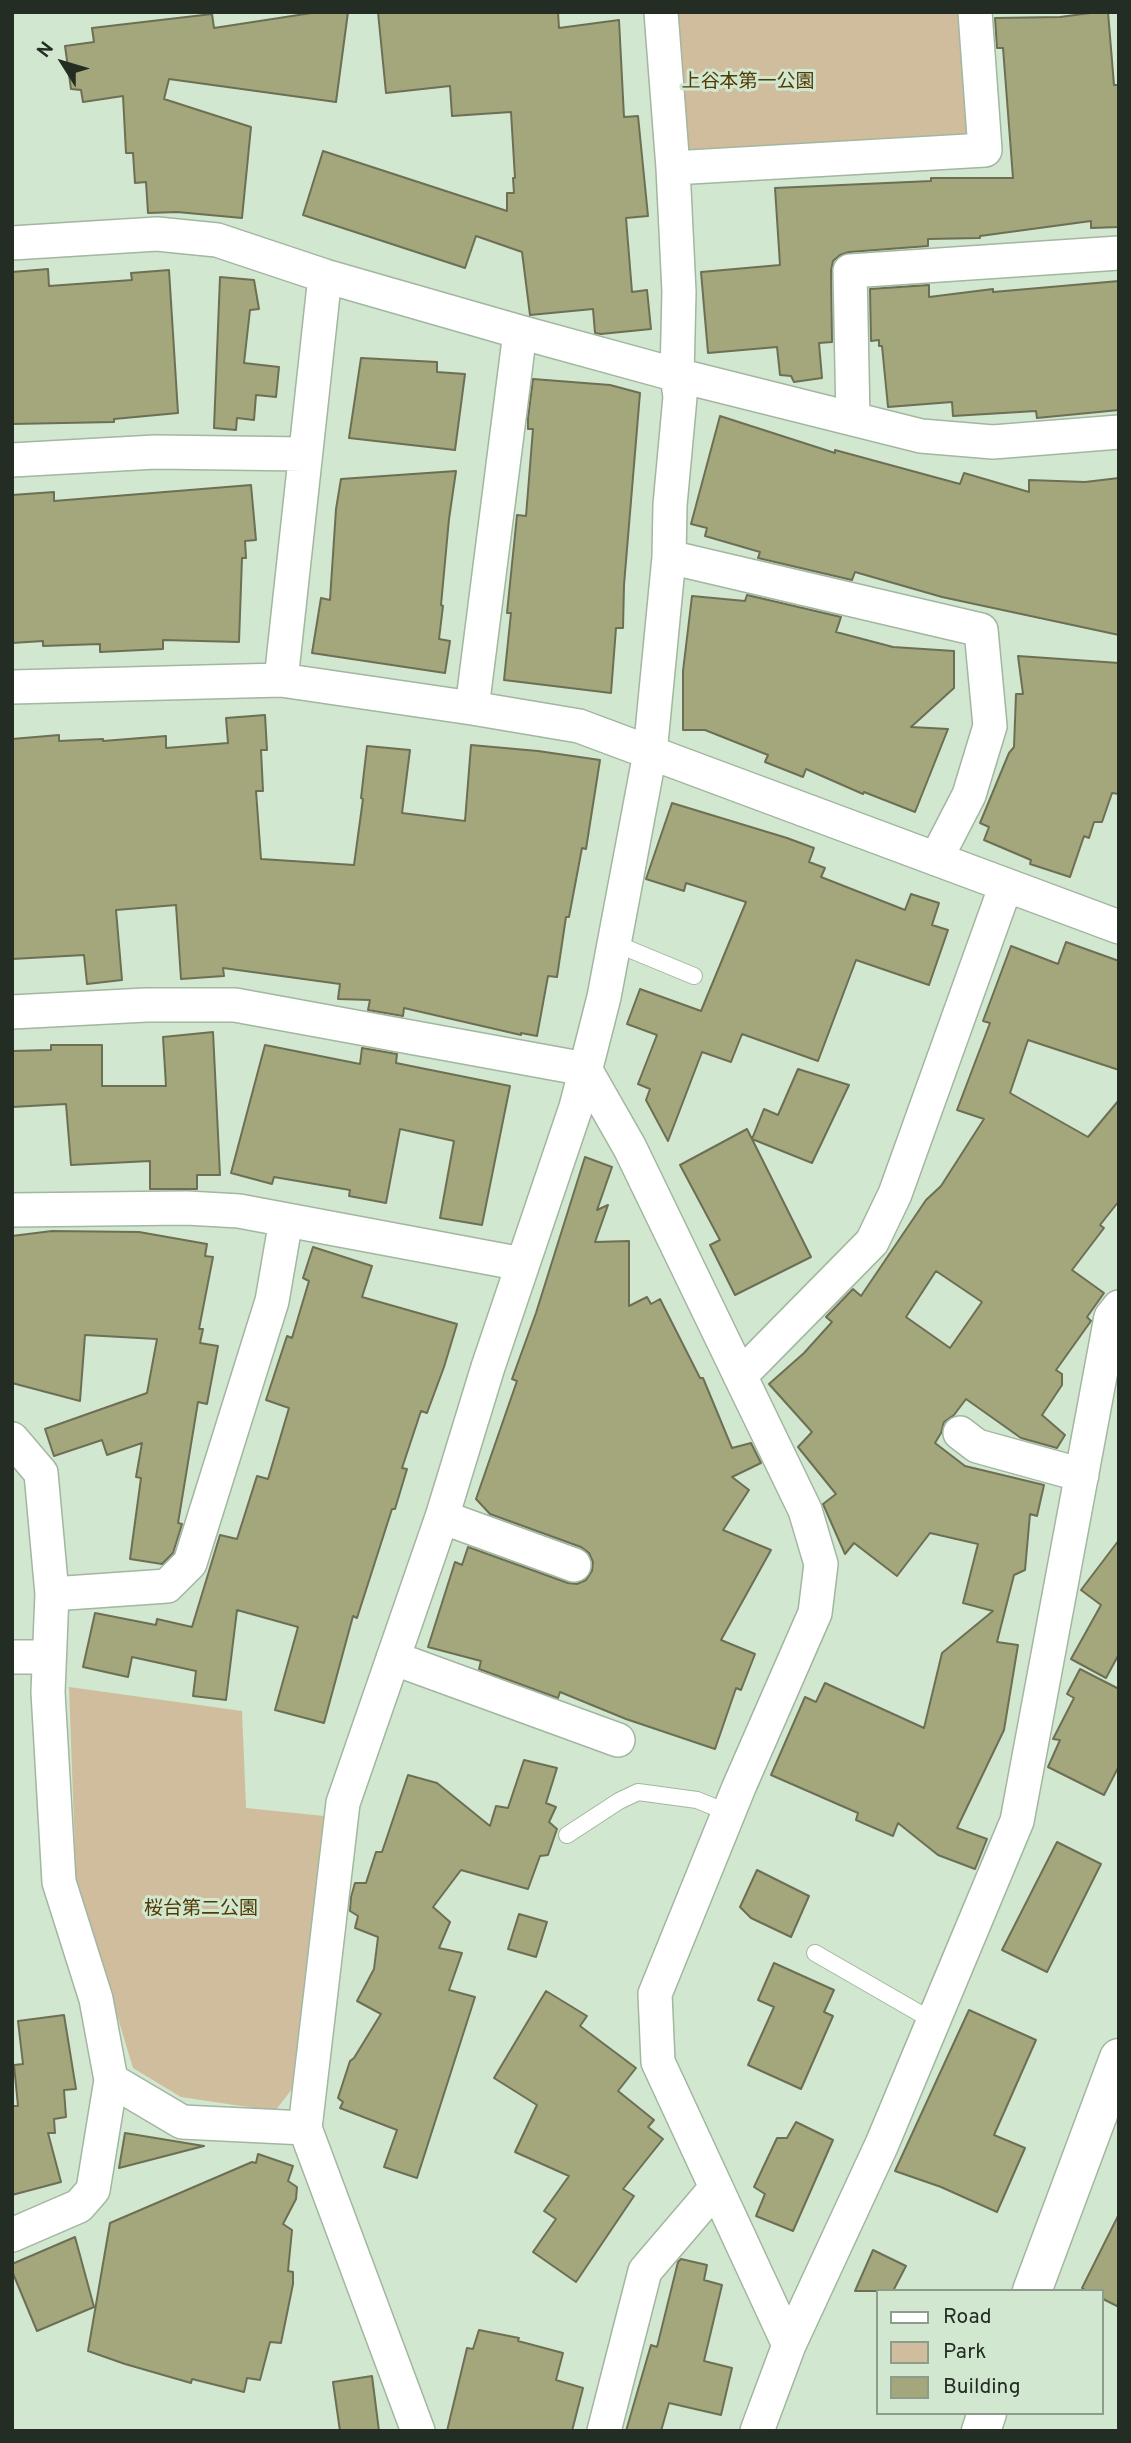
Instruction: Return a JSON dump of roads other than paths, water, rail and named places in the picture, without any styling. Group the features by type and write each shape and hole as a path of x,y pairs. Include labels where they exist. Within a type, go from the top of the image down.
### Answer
{"street":[{"path":"418,2431 305,2128 343,1803 442,1517 522,1264 576,1107 604,997 650,753 669,557 670,505 680,397 677,375 678,292 673,168 661,12"},
{"path":"673,168 985,150 975,12"},
{"path":"12,243 157,234 216,240 326,276 520,332 677,375 921,436 993,442 1119,432"},
{"path":"853,419 850,271 1119,253"},
{"path":"281,680 326,276"},
{"path":"472,708 520,332"},
{"path":"12,460 155,452 305,454"},
{"path":"669,557 981,630 990,726 969,795 936,859"},
{"path":"12,687 281,680 579,726 1119,927"},
{"path":"740,1376 872,1242 895,1195 1006,885"},
{"path":"12,1012 146,1005 235,1005 585,1069 630,1148 805,1510 821,1564 815,1613 655,1994 657,2062 789,2345"},
{"path":"12,1210 187,1208 239,1211 522,1264"},
{"path":"52,1594 167,1586 190,1563 272,1301 286,1220"},
{"path":"757,2431 789,2345 882,2144 1017,1821 1082,1475 1111,1365 1111,1317 1119,1307"},
{"path":"960,1433 977,1446 1082,1475"},
{"path":"12,1439 41,1473 52,1594 48,1692 58,1882 96,1999 111,2080 93,2190 79,2206 12,2235"},
{"path":"442,1517 574,1565"},
{"path":"12,1657 49,1657"},
{"path":"393,1657 618,1740"},
{"path":"1033,2289 1119,2058"},
{"path":"111,2080 182,2122 305,2128"},
{"path":"604,2431 645,2271 715,2189"}],"lane":[{"path":"614,943 694,976"},
{"path":"567,1835 619,1801 638,1792 697,1800 729,1813"},
{"path":"816,1953 933,2021"}],"park label":[{"name":"上谷本第一公園","path":"748,83"},
{"name":"桜台第二公園","path":"201,1910"}]}
